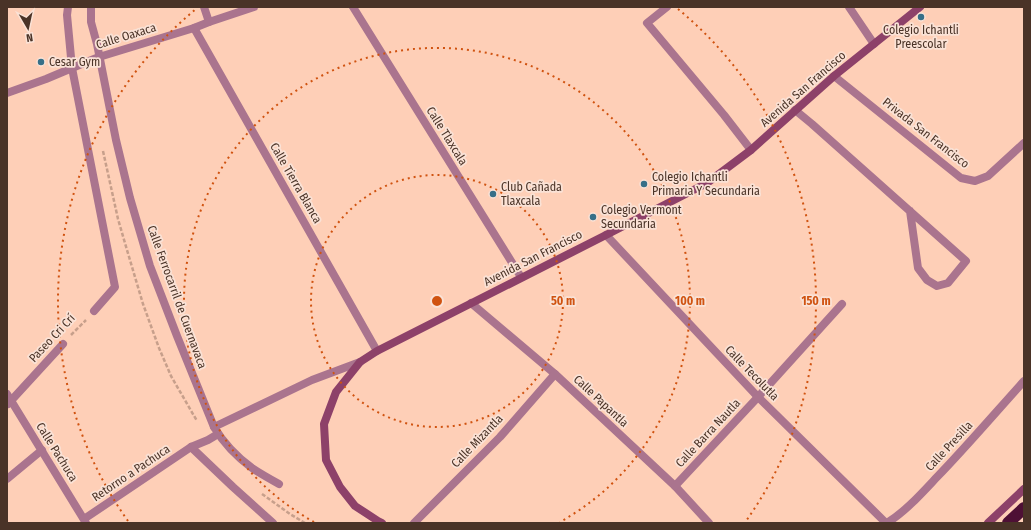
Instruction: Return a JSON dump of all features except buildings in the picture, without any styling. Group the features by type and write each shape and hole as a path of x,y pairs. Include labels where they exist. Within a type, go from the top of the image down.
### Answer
{"highway":[{"path":"1008,523 1024,508"}],"street":[{"path":"68,7 67,15 72,68 115,287 94,311"},
{"name":"Calle Ferrocarril de Cuernavaca","path":"91,7 91,22 128,191 150,266 177,336 216,430 229,447 252,468 279,484"},
{"path":"204,7 209,22"},
{"name":"Calle Oaxaca","path":"7,93 99,57 194,28 254,7"},
{"name":"Calle Tlaxcala","path":"353,7 521,277"},
{"path":"667,7 647,24 724,114 751,150"},
{"path":"848,7 874,44"},
{"name":"Avenida San Francisco","path":"216,430 312,380 360,362 378,350 707,183 751,150 834,76 920,7"},
{"name":"Calle Tierra Blanca","path":"194,28 378,350"},
{"name":"Privada San Francisco","path":"834,76 961,178 975,181 988,176 1024,143"},
{"path":"795,110 910,211 966,261 948,283 937,286 927,280 918,268 910,211"},
{"name":"Calle Tecolutla","path":"606,235 758,397 886,523"},
{"name":"Calle Papantla","path":"471,303 555,374 675,486 709,523"},
{"name":"Calle Barra Nautla","path":"675,486 842,304"},
{"name":"Paseo Cri Crí","path":"8,400 63,344"},
{"name":"Avenida San Francisco","path":"360,362 336,392 324,424 326,460 340,487 355,506 382,523"},
{"name":"Calle Mizantla","path":"414,523 500,436 555,374"},
{"name":"Calle Presilla","path":"886,523 896,517 922,493 960,454 1024,381"},
{"name":"Calle Pachuca","path":"8,400 42,450 85,521"},
{"name":"Retorno a Pachuca","path":"85,521 191,447 208,440 216,430"},
{"path":"191,447 273,523"},
{"path":"7,479 42,450"},
{"path":"988,523 1024,489"}],"path":[{"name":"Paseo Cri Crí","path":"63,344 94,311"}],"place":[{"name":"Colegio Ichantli Preescolar","path":"921,17"},
{"name":"Cesar Gym","path":"41,62"},
{"name":"Colegio Ichantli Primaria Y Secundaria","path":"644,184"},
{"name":"Club Cañada Tlaxcala","path":"493,194"},
{"name":"Colegio Vermont Secundaria","path":"593,217"}]}
